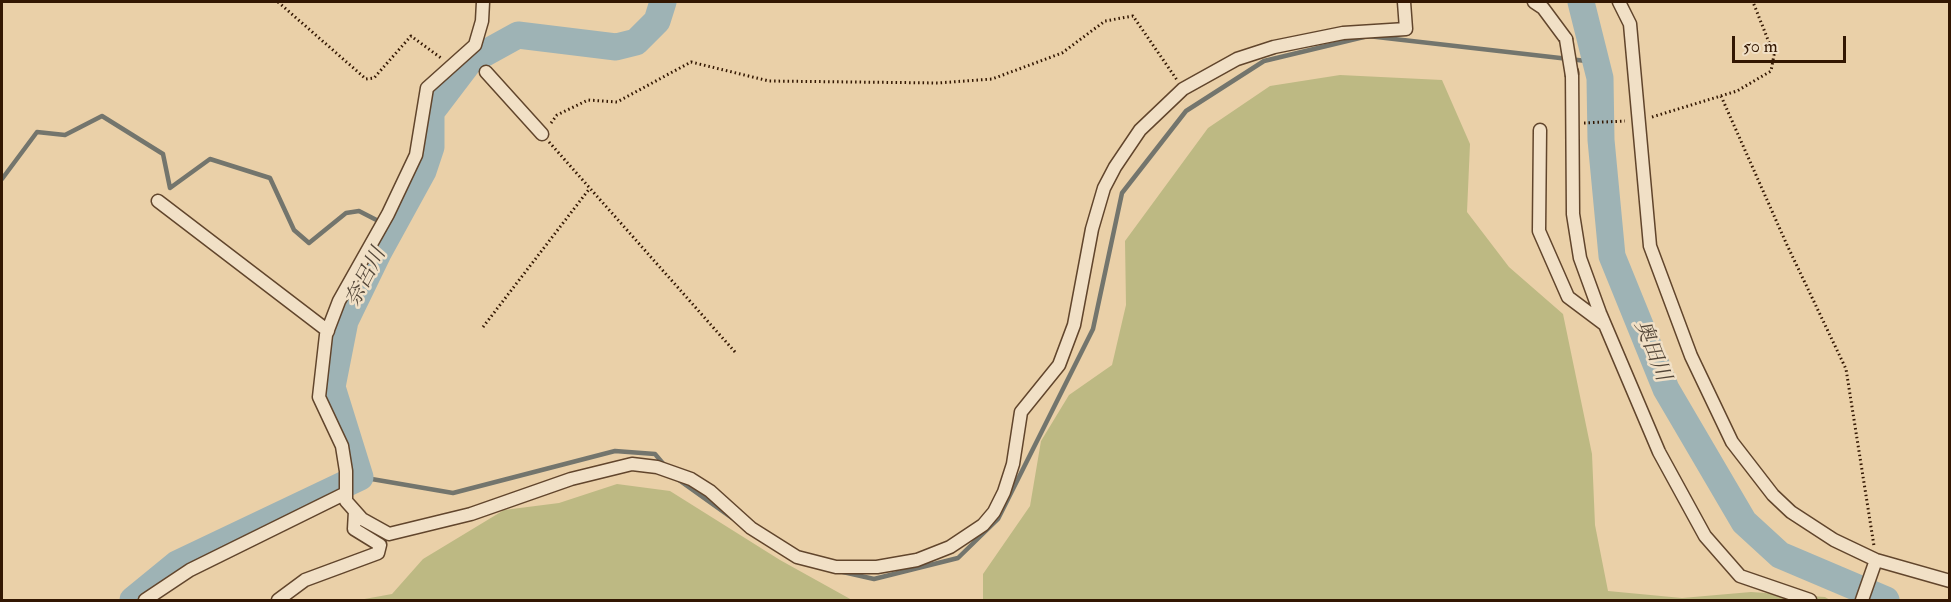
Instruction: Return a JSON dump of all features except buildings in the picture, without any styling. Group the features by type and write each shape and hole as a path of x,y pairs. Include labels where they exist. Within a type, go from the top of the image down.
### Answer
{"street":[{"path":"483,2 482,21 475,45 427,88 416,155 388,214 339,301 328,331 320,397 342,446 346,471 344,494 346,501 362,519 388,534 471,514 571,479 632,464 657,467 685,476 710,491 751,528 797,557 836,567 877,567 916,560 950,548 983,525 994,512 1004,492 1013,464 1021,412 1059,364 1074,325 1092,229 1104,188 1140,130 1183,89 1237,59 1274,47 1343,33 1406,28 1404,2"},
{"path":"1534,2 1543,8 1566,39 1572,76 1572,72 1574,214 1580,258 1659,452 1705,536 1740,576 1810,600"},
{"path":"1619,2 1630,24 1650,246 1691,356 1732,442 1773,495 1791,512 1834,540 1876,560 1950,580"},
{"path":"486,72 542,134"},
{"path":"1540,130 1539,231 1568,297 1605,324"},
{"path":"158,201 328,331"},
{"path":"145,600 190,570 344,494"},
{"path":"278,600 305,580 378,554 380,545 354,528 355,511"},
{"path":"1862,600 1876,560"}],"path":[{"path":"278,2 366,79 374,78 411,36 452,66"},
{"path":"1572,123 1640,120 1737,91 1771,71 1774,55 1754,3 1761,2"},
{"path":"735,352 542,134 557,115 588,100 617,102 691,62 769,81 927,83 993,79 1062,53 1105,21 1133,16 1183,89"},
{"path":"1721,96 1787,245 1846,369 1876,560"},
{"path":"483,327 590,188"}],"shaded area":[{"path":"1340,75 1442,80 1470,144 1467,212 1509,267 1563,314 1592,454 1595,525 1608,591 1682,598 1751,592 1825,597 1830,600 983,600 983,574 1030,506 1041,441 1069,395 1112,365 1126,305 1125,241 1208,128 1270,86"},
{"path":"617,484 670,491 780,560 852,600 359,600 392,594 423,559 504,510 559,503"}],"waterway":[{"name":"奈呂川","path":"133,600 177,564 360,477 332,387 345,321 378,253 423,171 431,147 431,112 469,62 518,35 616,47 636,42 657,21 663,2"},
{"name":"奥田川","path":"1581,2 1600,78 1601,140 1612,256 1666,389 1744,522 1780,555 1886,600"},
{"path":"843,572 874,579 958,558 998,519 1093,329 1122,193 1186,111 1264,61 1368,36 1595,62"},
{"path":"2,179 37,132 65,135 102,116 163,154 170,188 210,159 270,178 294,230 309,243 346,213 359,211 392,228"},
{"path":"360,477 453,493 615,451 655,454 666,467"},
{"path":"676,478 732,518"}]}
